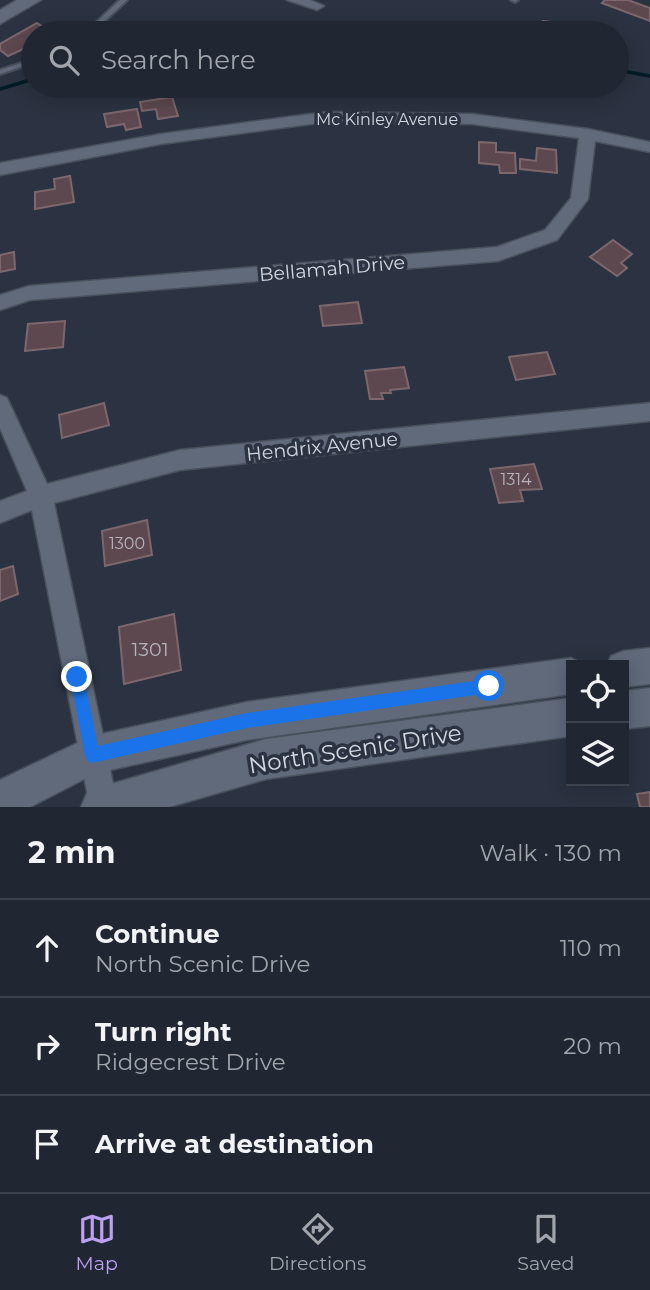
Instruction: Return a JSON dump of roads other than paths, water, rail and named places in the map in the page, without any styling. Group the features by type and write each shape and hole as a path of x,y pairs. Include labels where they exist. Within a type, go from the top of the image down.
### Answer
{"main road":[{"path":"0,18 31,0"},
{"path":"629,668 650,666"},
{"name":"North Scenic Drive","path":"0,801 92,755 247,720 566,677"},
{"path":"629,709 650,707"},
{"name":"North Scenic Drive","path":"103,807 266,759 566,718"}],"street":[{"path":"294,0 317,6"},
{"name":"Mc Kinley Avenue","path":"0,169 160,139 326,117 472,119 587,134 650,147"},
{"name":"Bellamah Drive","path":"0,303 29,293 498,254 551,235 579,199 587,134"},
{"path":"0,404 41,496 103,807"},
{"name":"Hendrix Avenue","path":"0,512 41,496 180,460 650,412"}],"lane":[{"path":"101,21 124,0"},
{"path":"0,72 21,65"}],"waterway":[{"path":"629,72 650,76"},
{"path":"0,89 21,83"}]}
